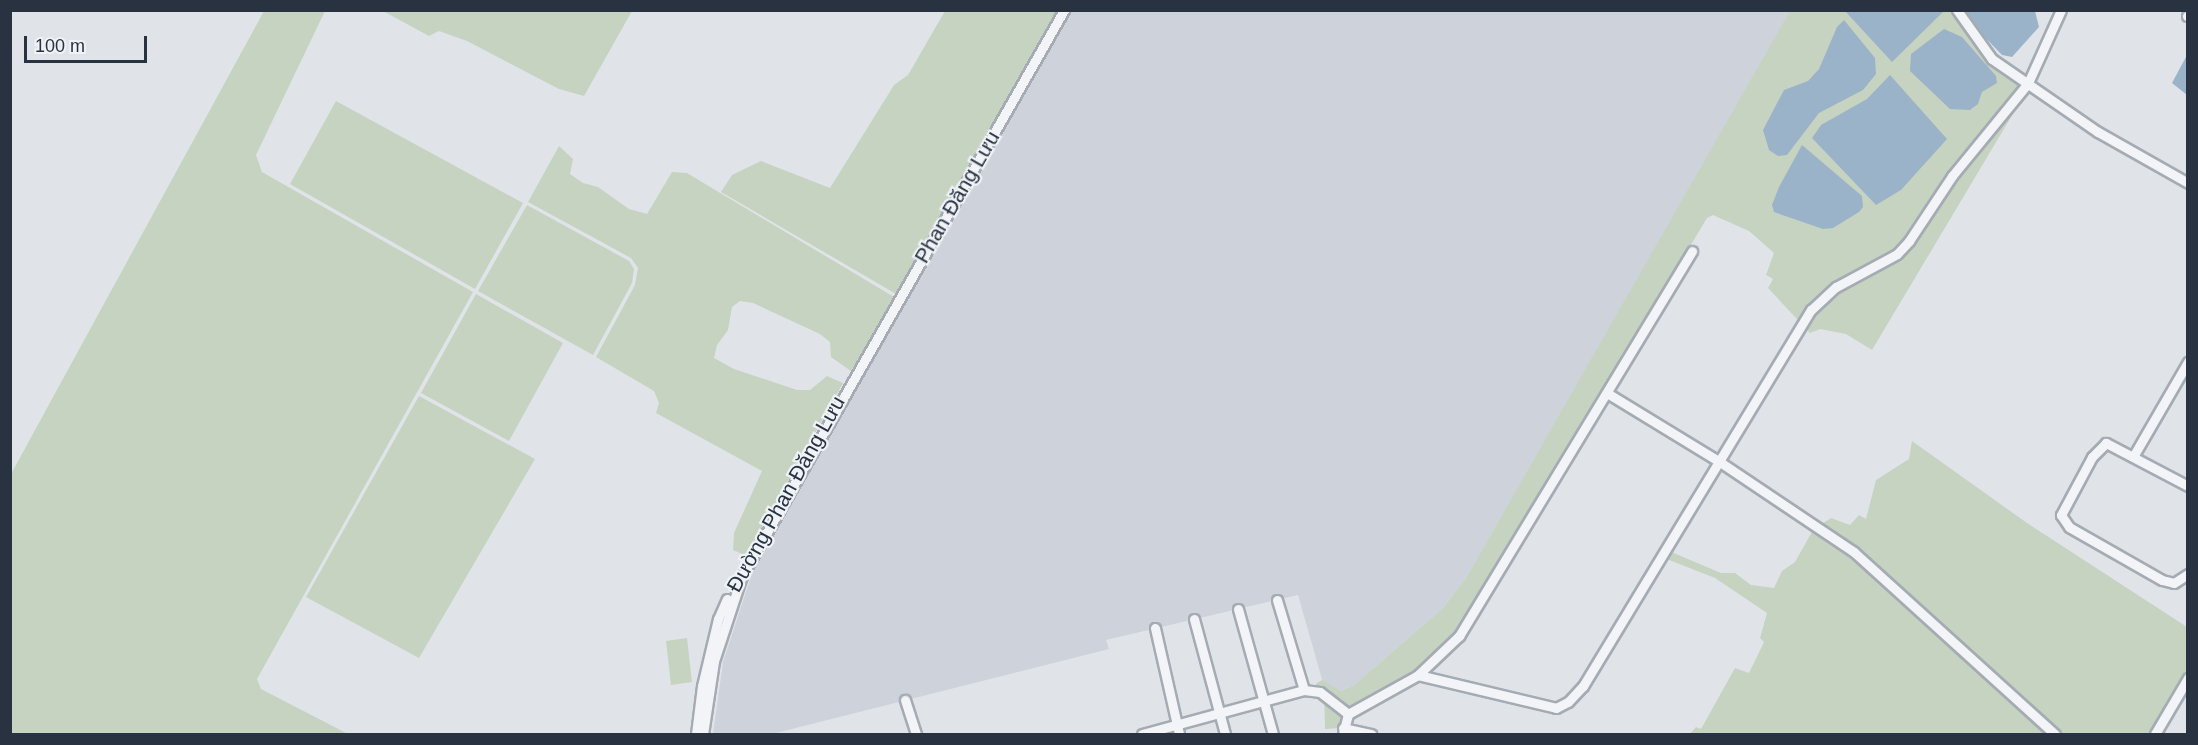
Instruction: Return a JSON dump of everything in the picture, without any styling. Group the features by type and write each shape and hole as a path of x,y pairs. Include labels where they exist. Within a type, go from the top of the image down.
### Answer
{"street":[{"name":"Phan Đăng Lưu","path":"849,383 1064,10"},
{"path":"1957,10 1992,59 2098,132 2187,183"},
{"path":"1418,675 1556,708 1568,702 1583,686 1796,333 1823,296 1897,254 1952,176 2028,83 2061,10"},
{"path":"1371,735 1343,731 1348,714 1418,675 1460,636 1692,251"},
{"path":"2134,455 2187,363"},
{"name":"Đường Phan Đăng Lưu","path":"700,733 702,686 718,619 767,520 849,383"},
{"path":"1607,393 1720,462 1854,552 2055,735"},
{"path":"2187,486 2116,445 2100,445 2062,510 2063,522 2162,580 2174,583 2187,574"},
{"path":"1277,600 1304,690"},
{"path":"1238,609 1273,735"},
{"path":"1194,619 1225,735"},
{"path":"1155,628 1178,730"},
{"path":"2155,735 2187,678"},
{"path":"1142,735 1178,730 1220,714 1304,690 1320,692 1348,714"},
{"path":"905,700 916,735"}],"shaded area":[{"path":"1069,11 1792,11 1466,578 1443,608 1354,685 1341,691 1323,683 1298,595 1106,640 1109,649 772,734 713,734 723,662 760,549"}],"green space":[{"path":"264,11 325,11 256,155 262,172 473,292 257,679 261,689 348,734 11,734 11,474"},
{"path":"383,11 632,11 584,96 559,89 467,41 439,31 429,36"},
{"path":"945,11 1058,11 896,294 721,192 732,175 761,161 830,188 894,85 908,75"},
{"path":"1790,11 1954,11 1990,61 2029,87 1872,350 1846,334 1820,329 1810,333 1768,288 1773,279 1766,275 1774,253 1749,231 1713,215 1707,218 1457,635 1416,673 1358,702 1348,711 1340,728 1325,729 1324,691 1314,687 1317,683 1322,680 1341,691 1354,685 1443,608 1466,578"},
{"path":"336,101 523,203 475,289 290,184"},
{"path":"559,146 573,159 570,174 583,183 598,187 629,209 647,214 672,172 687,173 894,297 851,371 831,357 830,342 820,334 753,303 740,301 732,307 728,330 717,345 714,358 734,369 797,390 810,390 827,376 843,383 747,556 733,550 734,533 762,471 656,413 659,403 654,391 596,357 635,285 638,268 631,258 528,202"},
{"path":"527,205 629,261 634,269 632,283 593,355 478,291"},
{"path":"476,294 563,343 509,441 421,393"},
{"path":"419,396 535,459 419,658 306,597"},
{"path":"1912,441 2027,523 2187,627 2187,672 2151,734 1690,734 1696,727 1701,729 1735,668 1749,673 1764,642 1760,638 1767,613 1715,578 1664,558 1669,551 1721,573 1735,573 1751,585 1774,588 1782,571 1795,562 1813,530 1831,518 1850,525 1859,515 1866,519 1876,480 1909,459"},
{"path":"687,638 692,682 671,685 666,641"}],"water":[{"path":"1845,11 1944,11 1892,62"},
{"path":"1965,11 2035,11 2039,27 2012,57 2002,55 1972,24"},
{"path":"1844,20 1875,58 1876,74 1863,90 1819,113 1787,155 1778,156 1769,150 1763,130 1784,90 1808,81 1819,69 1837,27"},
{"path":"1944,29 1962,37 1996,76 1997,83 1982,92 1978,104 1970,110 1950,109 1910,71 1911,54"},
{"path":"2187,55 2187,95 2172,83"},
{"path":"1890,75 1947,139 1901,190 1876,205 1812,138 1821,125 1867,99"},
{"path":"1802,145 1862,196 1863,207 1859,212 1833,228 1823,229 1774,212 1772,205 1779,187"}]}
